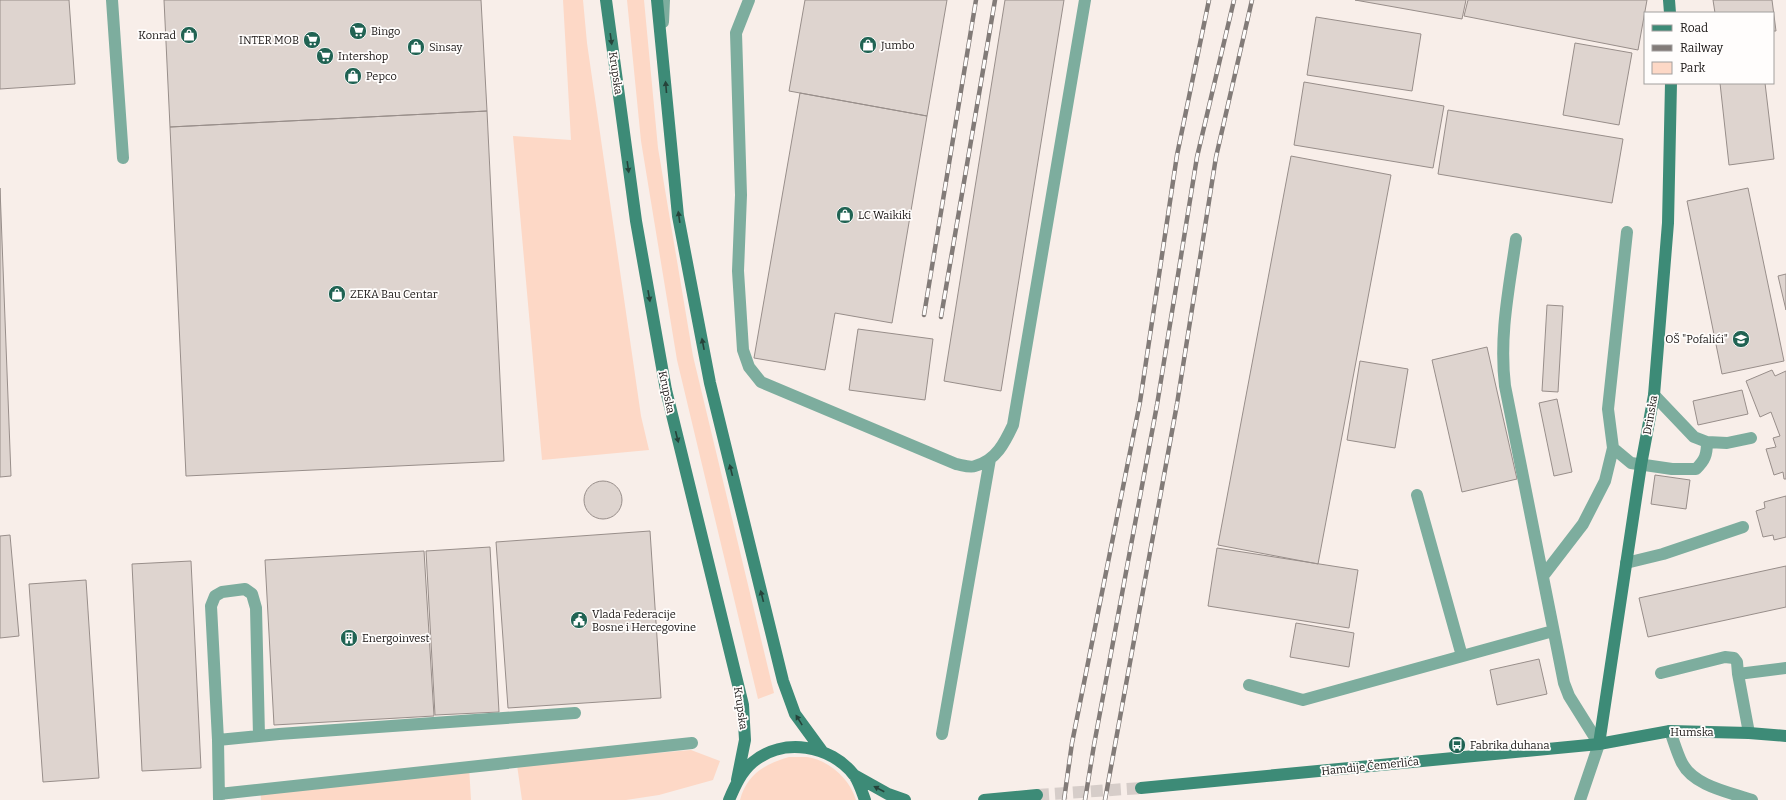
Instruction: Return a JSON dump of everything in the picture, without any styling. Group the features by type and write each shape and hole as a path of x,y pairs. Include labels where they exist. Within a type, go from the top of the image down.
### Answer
{"street":[{"path":"112,0 123,158"},
{"name":"Krupska","path":"606,0 636,221 666,390 743,705 745,740 737,780"},
{"path":"657,0 663,45 678,216 710,383 783,681 795,714 822,751"},
{"path":"663,45 664,0"},
{"path":"749,0 736,33 741,196 738,271 743,350 749,366 761,382 956,464 974,467 990,460 1004,445 1013,425 1085,0"},
{"path":"1669,0 1670,12"},
{"name":"Drinska","path":"1599,744 1641,465 1654,395 1668,223 1671,84"},
{"path":"1543,576 1583,524 1605,481 1612,448 1608,409 1627,232"},
{"path":"1516,239 1503,332 1502,359 1505,386 1564,683 1569,696 1599,744 1580,800"},
{"path":"1654,395 1694,437 1707,442 1727,443 1751,438"},
{"path":"1612,448 1632,463 1678,470 1696,469 1703,463 1707,456 1707,442"},
{"path":"942,734 990,460"},
{"path":"1417,494 1462,656"},
{"path":"1626,563 1663,554 1743,527"},
{"path":"259,736 257,717 256,608 252,594 245,590 222,592 215,596 211,606 218,740 219,797 692,742"},
{"path":"1248,685 1303,700 1553,631"},
{"path":"1661,673 1725,657 1734,658 1737,662 1749,734"},
{"path":"1738,674 1786,668"},
{"path":"218,740 575,713"},
{"path":"1670,731 1682,764 1690,774 1700,781 1752,800"},
{"name":"Humska","path":"1599,744 1670,731 1786,736"},
{"name":"Hamdije Čemerlića","path":"1141,788 1599,744"},
{"path":"729,800 737,780 753,762 775,750 799,746 822,751 843,763 854,775 888,794 905,800"},
{"path":"854,775 865,800"},
{"path":"984,800 1037,795"}],"green space":[{"path":"563,0 583,0 587,43 641,416 649,450 542,460 513,136 571,140"},
{"path":"627,0 644,0 658,148 693,356 774,693 758,699 677,360 641,141"},
{"path":"691,750 720,761 713,780 659,795 626,800 522,800 517,765"},
{"path":"789,757 807,757 831,766 844,778 856,800 740,800 747,783 758,771 772,763"},
{"path":"469,766 471,800 261,800 260,786"}],"building":[{"path":"0,0 69,0 75,84 0,89"},
{"name":"Intershop","path":"164,0 481,0 487,111 170,127"},
{"name":"Jumbo","path":"805,0 947,0 927,116 789,91"},
{"path":"1005,0 1064,0 1001,391 944,381"},
{"path":"1355,0 1466,0 1462,19"},
{"path":"1468,0 1647,0 1638,50 1464,16"},
{"path":"1713,0 1772,0 1774,12 1715,12"},
{"path":"1774,16 1776,31 1774,31"},
{"path":"1316,17 1421,34 1412,91 1307,75"},
{"path":"1575,43 1632,53 1619,125 1563,115"},
{"path":"1304,82 1444,106 1433,168 1294,145"},
{"path":"1720,84 1765,84 1774,159 1729,165"},
{"name":"LC Waikiki","path":"800,93 927,116 892,323 835,313 825,370 754,358"},
{"path":"1448,110 1623,139 1612,203 1438,174"},
{"name":"ZEKA Bau Centar","path":"487,111 504,461 186,476 170,127"},
{"path":"1291,156 1391,175 1318,564 1218,545"},
{"path":"0,188 11,476 0,477"},
{"path":"1748,188 1784,361 1722,374 1687,201"},
{"path":"1786,274 1786,310 1778,276"},
{"path":"1547,305 1563,306 1558,392 1542,391"},
{"path":"858,329 933,339 925,400 849,390"},
{"path":"1487,347 1517,479 1462,492 1432,360"},
{"path":"1360,361 1408,369 1395,448 1347,440"},
{"path":"1772,370 1775,376 1786,371 1786,479 1784,479 1783,472 1774,475 1766,449 1776,447 1773,438 1780,436 1771,412 1760,417 1746,381"},
{"path":"1742,390 1748,414 1698,425 1693,401"},
{"path":"1557,399 1572,472 1554,476 1539,403"},
{"path":"1655,475 1690,480 1686,509 1651,504"},
{"path":"599,481 607,481 614,484 619,489 622,500 619,511 614,516 607,519 599,519 592,516 587,511 584,504 584,496 587,489 592,484"},
{"path":"1786,496 1786,537 1774,540 1773,535 1763,537 1756,511 1765,508 1764,502"},
{"name":"Vlada Federacije Bosne i Hercegovine","path":"650,531 661,698 508,708 496,542"},
{"path":"10,535 19,636 0,638 0,536"},
{"name":"Energoinvest","path":"490,547 499,712 435,715 426,551"},
{"path":"1217,548 1358,570 1349,628 1208,606"},
{"name":"Energoinvest","path":"424,551 434,716 274,725 265,560"},
{"path":"191,561 201,768 142,771 132,564"},
{"path":"1786,566 1786,607 1648,637 1639,598"},
{"path":"86,580 99,778 43,782 29,584"},
{"path":"1296,623 1354,633 1349,667 1290,657"},
{"path":"1539,659 1547,694 1497,705 1490,670"}],"tunnel":[{"path":"1037,795 1141,788"}],"railway":[{"path":"924,315 976,0"},
{"path":"941,317 995,0"},
{"path":"1064,800 1072,743 1140,402 1177,155 1209,0"},
{"path":"1085,800 1157,405 1197,157 1234,0"},
{"path":"1105,800 1177,404 1216,157 1252,0"}],"place":[{"name":"Bingo","path":"358,31"},
{"name":"Konrad","path":"189,35"},
{"name":"INTER MOB","path":"312,40"},
{"name":"Jumbo","path":"868,45"},
{"name":"Sinsay","path":"416,47"},
{"name":"Intershop","path":"325,56"},
{"name":"Pepco","path":"353,76"},
{"name":"LC Waikiki","path":"845,215"},
{"name":"ZEKA Bau Centar","path":"337,294"},
{"name":"OŠ \"Pofalići\"","path":"1741,339"},
{"name":"Vlada Federacije Bosne i Hercegovine","path":"579,620"},
{"name":"Energoinvest","path":"349,638"},
{"name":"Fabrika duhana","path":"1457,745"}]}
